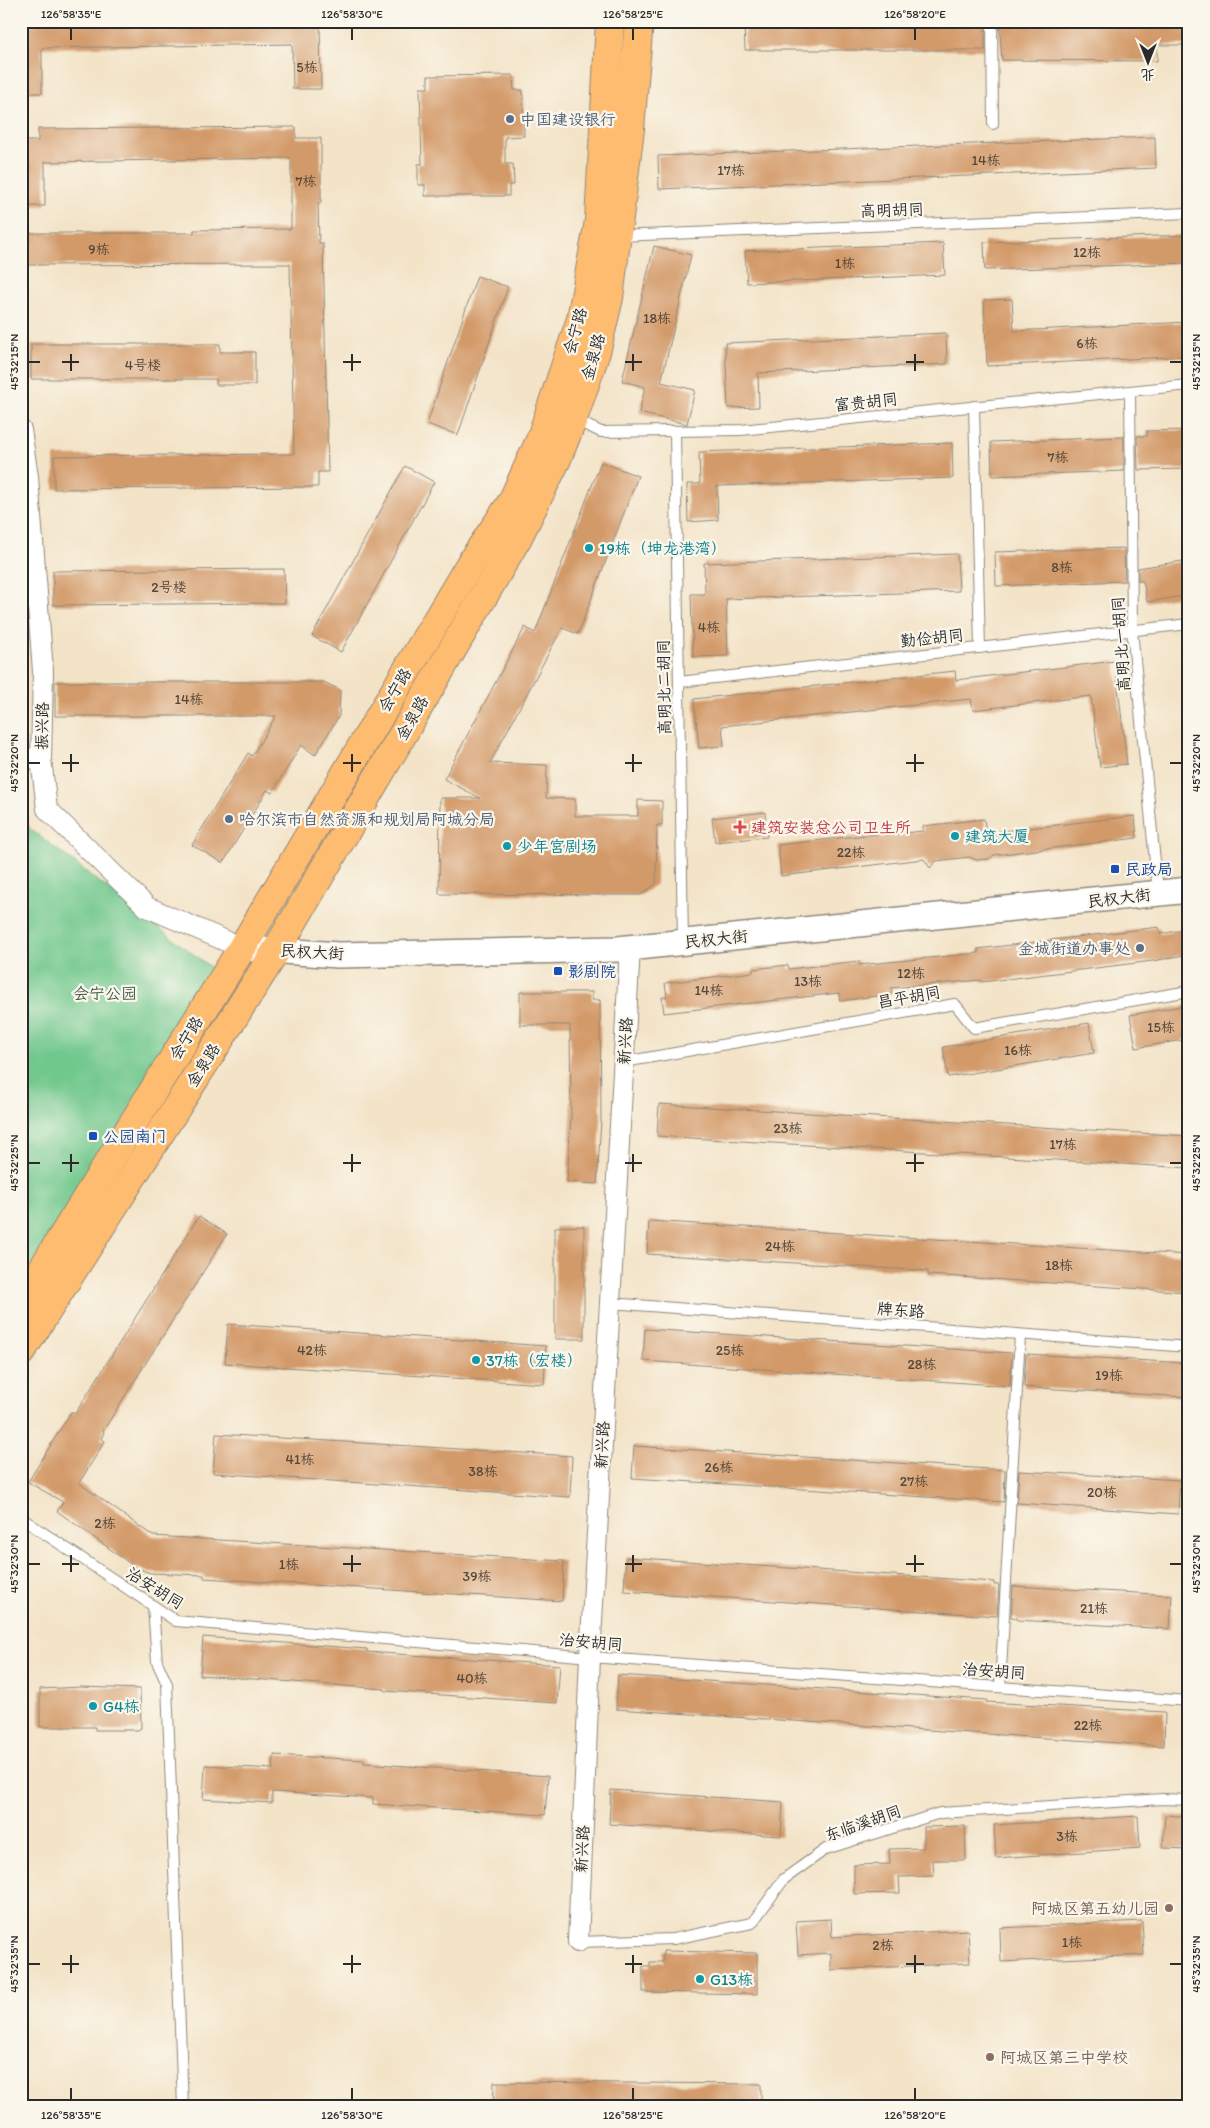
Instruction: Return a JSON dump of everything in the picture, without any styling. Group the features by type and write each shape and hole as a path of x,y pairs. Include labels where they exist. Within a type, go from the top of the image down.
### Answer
{"main road":[{"name":"会宁路","path":"21,1303 242,948 470,564 512,502 541,438 562,414 580,319 607,237 610,21"},
{"path":"607,237 639,21"},
{"name":"金泉路","path":"21,1352 276,950 517,539 556,461 562,414"}],"street":[{"name":"振兴路","path":"21,430 28,477 43,671 41,758 47,809 147,907 242,948"},
{"path":"21,758 41,758"},
{"name":"民权大街","path":"242,948 338,955 630,948 1189,890"},
{"name":"新兴路","path":"578,1942 590,1657 630,948"}],"lane":[{"path":"992,21 993,124"},
{"name":"高明胡同","path":"607,237 1189,213"},
{"name":"富贵胡同","path":"562,414 601,432 741,430 1189,385"},
{"name":"高明北一胡同","path":"1130,391 1132,630 1159,894"},
{"path":"974,406 980,648"},
{"name":"高明北二胡同","path":"675,431 683,943"},
{"name":"勤俭胡同","path":"679,682 1189,624"},
{"name":"昌平胡同","path":"624,1062 955,1004 974,1028 1189,991"},
{"name":"牌东路","path":"610,1303 1189,1347"},
{"path":"1000,1687 1020,1334"},
{"name":"治安胡同","path":"21,1518 176,1621 590,1657 1189,1701"},
{"path":"153,1606 157,1662 167,1684 183,2107"},
{"name":"东临溪胡同","path":"578,1942 673,1939 752,1923 784,1879 826,1849 940,1812 1163,1799 1189,1800"}],"green space":[{"name":"会宁公园","path":"21,793 29,828 218,973 21,1280"}],"building":[{"path":"35,21 320,22 321,89 293,89 292,44 42,48 42,93 21,93 21,25 35,25"},
{"path":"744,21 985,21 985,50 745,50"},
{"path":"999,21 1189,21 1189,45 1157,45 1157,61 1002,60"},
{"path":"513,75 514,90 523,90 524,136 505,137 505,164 513,164 514,185 509,185 509,196 425,196 425,185 418,185 418,164 422,164 420,88 428,88 428,76"},
{"path":"296,127 296,138 321,138 321,203 318,203 319,243 323,243 328,472 318,472 318,487 54,489 54,456 294,454 290,264 21,265 21,233 194,233 194,230 291,229 291,158 45,162 45,206 21,206 21,141 38,141 38,129"},
{"path":"1155,137 1156,168 659,189 658,156"},
{"path":"1189,235 1189,263 985,270 984,242"},
{"path":"943,243 945,275 747,283 745,251"},
{"path":"654,246 691,255 661,382 695,390 687,424 639,413 645,387 622,381"},
{"path":"477,276 508,287 458,435 427,424"},
{"path":"1012,299 1014,331 1189,322 1189,356 987,366 984,300"},
{"path":"946,333 947,364 758,373 759,407 728,408 725,343"},
{"path":"31,344 220,344 220,352 255,352 255,385 216,385 216,379 31,379"},
{"path":"1189,430 1189,469 1138,470 1137,436 1147,436 1147,431"},
{"path":"1124,437 1124,471 992,476 991,442"},
{"path":"952,443 953,478 717,486 718,520 688,522 687,484 700,484 699,452"},
{"path":"601,462 638,476 578,634 562,628 490,763 547,765 546,798 575,799 575,816 638,816 638,800 662,801 662,825 657,825 656,884 641,895 439,894 440,798 480,798 444,779 525,627 535,633"},
{"path":"405,466 434,482 341,652 312,636"},
{"path":"1124,548 1125,581 996,586 995,552"},
{"path":"957,554 959,591 726,599 728,656 693,657 691,594 705,594 704,563"},
{"path":"1189,560 1189,595 1147,602 1143,581 1138,581 1138,568"},
{"path":"284,569 285,603 53,605 53,571"},
{"path":"1115,661 1127,764 1100,767 1091,696 973,710 971,699 722,726 724,746 699,748 694,699 955,671 956,680"},
{"path":"55,682 324,682 340,690 339,716 315,755 301,745 272,793 267,790 223,863 192,845 248,753 252,756 276,716 55,716"},
{"name":"建筑安装总公司卫生所","path":"765,812 767,837 715,842 712,818"},
{"path":"1135,816 1137,838 994,855 989,859 976,860 970,857 936,861 930,868 924,859 781,876 778,845 884,833 885,835 923,831 923,826 984,819 986,833"},
{"path":"1159,927 1160,934 1189,929 1189,954 1153,961 982,982 981,980 891,988 892,994 840,1001 839,993 664,1013 662,997 667,997 665,983 753,972 753,969 788,965 789,969 859,961 859,965 978,953 978,949"},
{"path":"520,992 592,992 592,1000 600,1000 601,1120 597,1184 567,1182 571,1117 570,1025 520,1025"},
{"path":"1189,1005 1189,1039 1136,1048 1130,1015"},
{"path":"1089,1023 1094,1053 948,1077 943,1047"},
{"path":"659,1104 1189,1136 1189,1168 657,1136"},
{"path":"199,1216 227,1234 103,1431 101,1439 105,1441 79,1483 153,1536 564,1561 562,1601 204,1578 204,1575 150,1573 135,1567 57,1511 63,1502 28,1482 71,1412 75,1414"},
{"path":"649,1221 1189,1255 1189,1292 928,1275 928,1271 647,1254"},
{"path":"584,1226 584,1339 555,1339 555,1227"},
{"path":"228,1324 546,1346 544,1384 225,1363"},
{"path":"645,1329 1012,1353 1010,1386 643,1361"},
{"path":"1026,1354 1187,1363 1186,1397 1024,1387"},
{"path":"216,1434 572,1456 570,1497 213,1473"},
{"path":"634,1446 1005,1470 1004,1502 632,1478"},
{"path":"1019,1471 1180,1480 1178,1514 1017,1503"},
{"path":"626,1557 994,1582 994,1585 999,1585 997,1616 624,1591"},
{"path":"1013,1586 1172,1595 1170,1629 1017,1620 1017,1618 1011,1617"},
{"path":"203,1637 367,1649 367,1652 560,1665 557,1703 200,1675"},
{"path":"618,1675 987,1700 986,1702 1165,1712 1164,1746 616,1709"},
{"name":"G4栋","path":"81,1687 140,1689 141,1728 138,1730 95,1730 95,1727 40,1727 40,1689"},
{"path":"274,1755 364,1760 364,1763 548,1776 545,1815 373,1804 373,1798 272,1792 272,1803 203,1799 205,1765 273,1769"},
{"path":"611,1790 783,1802 781,1836 609,1824"},
{"path":"1165,1815 1189,1817 1189,1849 1163,1848"},
{"path":"1138,1816 1140,1848 996,1858 994,1825"},
{"path":"965,1826 966,1860 933,1860 934,1876 899,1877 900,1893 854,1894 854,1865 890,1864 889,1849 924,1848 924,1827"},
{"path":"831,1919 832,1937 968,1930 970,1963 831,1970 831,1953 798,1955 796,1921"},
{"path":"1142,1921 1144,1955 1001,1962 1000,1928"},
{"name":"G13栋","path":"663,1951 757,1953 757,1994 643,1992 643,1966 650,1966 650,1962 663,1962"},
{"path":"494,2082 761,2084 761,2107 493,2107"}],"place":[{"name":"中国建设银行","path":"510,119"},
{"name":"19栋（坤龙港湾）","path":"589,548"},
{"name":"哈尔滨市自然资源和规划局阿城分局","path":"229,819"},
{"name":"建筑安装总公司卫生所","path":"740,827"},
{"name":"建筑大厦","path":"955,836"},
{"name":"少年宫剧场","path":"507,846"},
{"name":"民政局","path":"1115,869"},
{"name":"金城街道办事处","path":"1140,948"},
{"name":"影剧院","path":"558,971"},
{"name":"公园南门","path":"93,1136"},
{"name":"37栋（宏楼）","path":"476,1360"},
{"name":"G4栋","path":"93,1706"},
{"name":"阿城区第五幼儿园","path":"1169,1908"},
{"name":"G13栋","path":"700,1979"},
{"name":"阿城区第三中学校","path":"990,2057"}]}
